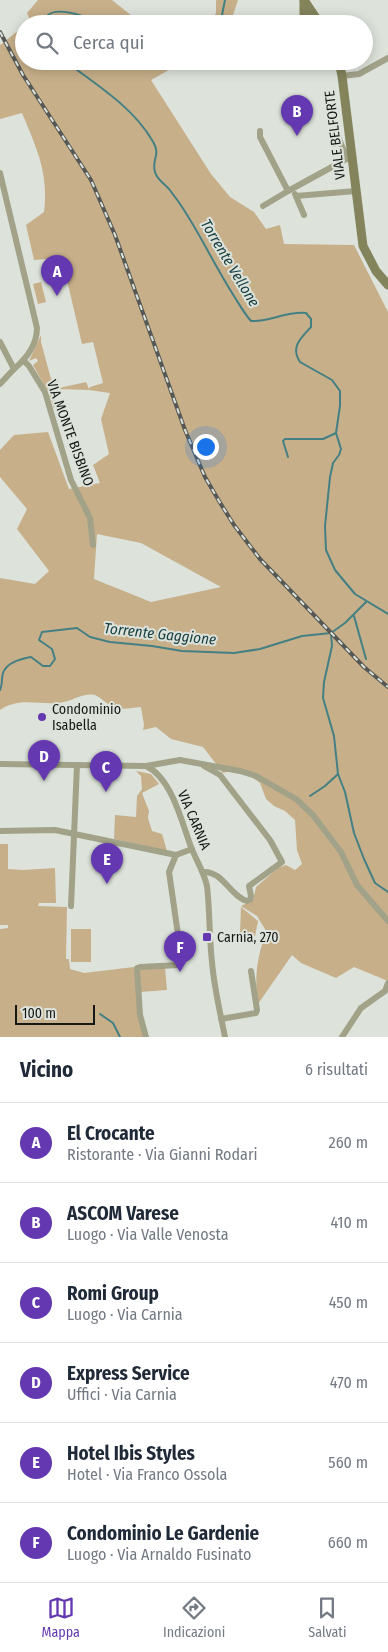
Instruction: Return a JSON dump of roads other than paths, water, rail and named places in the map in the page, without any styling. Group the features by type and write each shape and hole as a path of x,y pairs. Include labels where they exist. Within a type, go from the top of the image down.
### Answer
{"main road":[{"path":"304,0 311,15"},
{"name":"VIALE BELFORTE","path":"338,70 342,76"},
{"name":"VIALE BELFORTE","path":"341,70 350,156 363,246 369,260 385,282"}],"street":[{"path":"373,66 388,58"},
{"path":"342,76 359,74 366,70"},
{"path":"260,131 260,137 296,196 304,215"},
{"path":"263,206 350,156 345,153 335,132 334,144"},
{"path":"0,173 37,328 37,338 24,361 0,384"},
{"name":"VIALE BELFORTE","path":"296,196 356,191"},
{"path":"385,282 388,291"},
{"path":"0,342 14,369"},
{"name":"VIA MONTE BISBINO","path":"24,361 45,392 70,480 90,518 93,546"},
{"path":"0,764 146,766 180,760 240,771 256,776 296,799 312,815 341,852 357,885 388,921"},
{"path":"196,762 220,775 270,840 282,862 249,886 251,896 250,900 247,901 241,899 219,878 208,871 203,872"},
{"path":"71,906 77,765"},
{"name":"VIA CARNIA","path":"146,766 160,775 203,872 206,886 212,963 225,1037"},
{"path":"0,831 55,830 176,855 192,849"},
{"path":"146,1037 140,1015 136,971 140,967 179,965 182,962 169,872 176,855"},
{"path":"221,1019 258,1010 251,971"},
{"path":"342,1037 361,1008 386,991 388,983"}],"waterway":[{"name":"Torrente Vellone","path":"222,15 225,0"},
{"name":"Torrente Vellone","path":"49,15 59,12 78,15"},
{"name":"Torrente Vellone","path":"77,70 124,106 144,128 155,145 154,167 156,175 186,212 227,284 251,321 299,313 306,313 311,319 311,327 296,347 297,357 300,362 332,380 340,391 336,433 341,449 333,463 330,477 325,526 326,550 335,570 355,594 388,614"},
{"path":"288,457 283,441 285,439 323,439 336,433"},
{"path":"366,602 345,623 331,633 332,646 324,682 323,698 334,736 338,774 345,792 354,833 375,883 388,892"},
{"path":"354,616 366,659"},
{"name":"Torrente Gaggione","path":"0,690 2,675 5,669 15,662 31,657 43,666 50,666 55,659 52,649 39,640 42,632 77,628 90,637 110,642 182,651 234,653 260,649 302,636 331,633"},
{"path":"310,796 338,774"},
{"path":"100,1014 113,1023 120,1037"}],"railway":[{"path":"0,32 15,60"},
{"path":"20,70 91,180 115,235 185,430 205,477 219,501 234,525 260,559 364,667 388,687"}],"place":[{"name":"ASCOM Varese","path":"297,136"},
{"name":"El Crocante","path":"57,296"},
{"name":"Condominio Isabella","path":"42,717"},
{"name":"Express Service","path":"44,781"},
{"name":"Romi Group","path":"106,792"},
{"name":"Hotel Ibis Styles","path":"107,884"},
{"name":"Carnia, 270","path":"207,937"},
{"name":"Condominio Le Gardenie","path":"180,972"}]}
